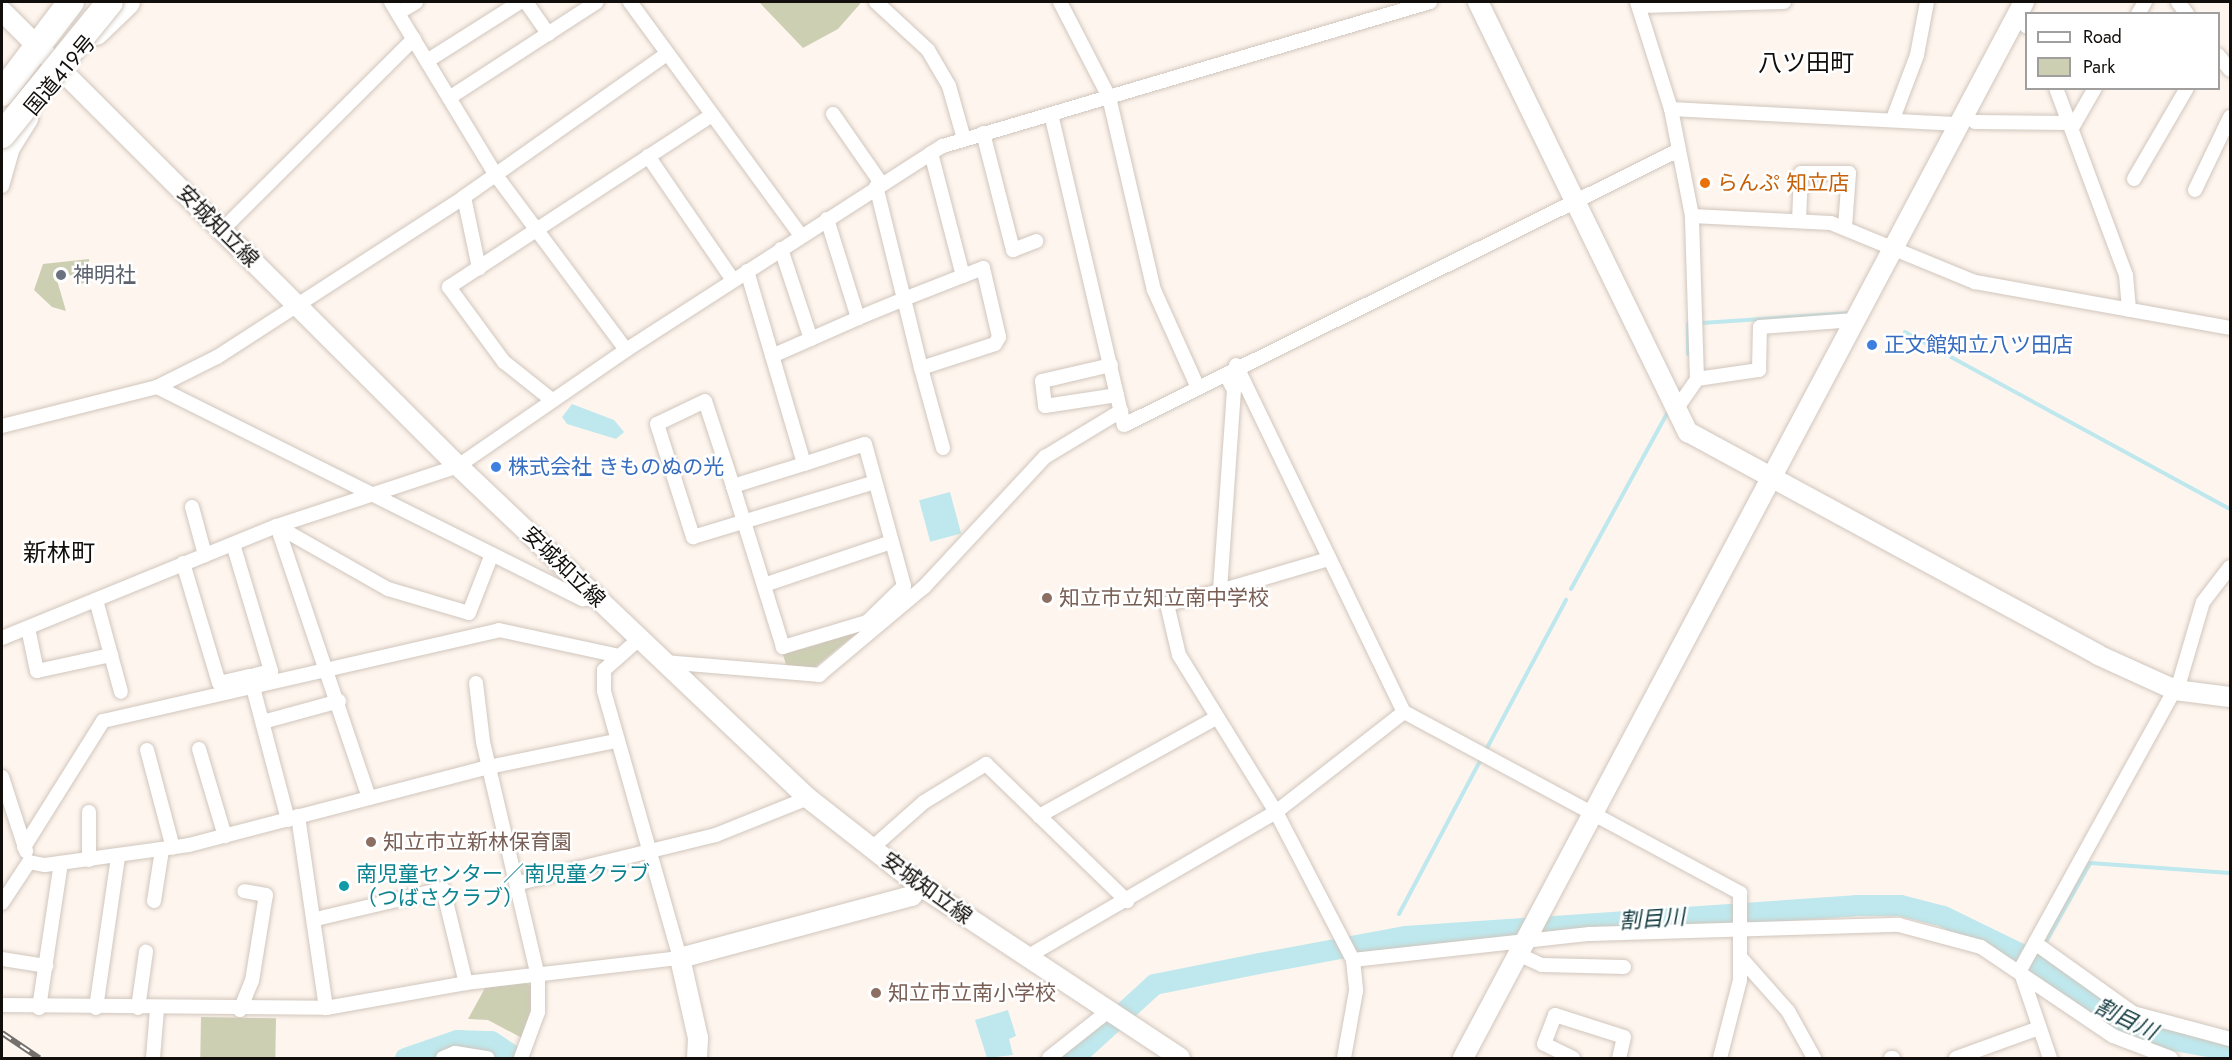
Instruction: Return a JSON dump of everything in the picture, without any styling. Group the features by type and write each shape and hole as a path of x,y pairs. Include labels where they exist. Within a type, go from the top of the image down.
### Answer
{"highway":[{"name":"国道419号","path":"2,93 71,2"},
{"path":"6,128 96,2"},
{"path":"6,128 110,2"},
{"name":"国道419号","path":"2,155 6,128 127,2"}],"street":[{"path":"416,2 394,7 495,174 534,232 626,350"},
{"path":"427,61 520,2"},
{"path":"526,2 548,33"},
{"path":"449,98 597,2"},
{"path":"630,2 710,116 801,236"},
{"path":"876,2 927,50 949,86 964,139"},
{"path":"1060,2 1109,97 1154,290 1198,388"},
{"path":"2,638 276,526 375,496 458,466 626,350 931,153 983,133 1430,2"},
{"path":"1478,2 1693,437 2014,611 2175,690 2230,697"},
{"path":"1677,408 1696,379 1692,216 1677,151 1671,110 1638,4 1784,2"},
{"path":"1894,116 1917,55 1928,2"},
{"name":"安城知立線","path":"2,11 64,69 458,466 807,798 919,885 1107,1012 1124,1026 1180,1059"},
{"path":"1463,1059 1893,249 1968,123 2023,13"},
{"path":"222,230 414,39"},
{"path":"2,426 157,387 218,357 464,197 667,54"},
{"path":"2220,58 2230,70"},
{"path":"2057,90 2126,275 2129,310"},
{"path":"2071,125 2094,90"},
{"path":"2134,179 2183,90"},
{"path":"1671,110 1894,116 1968,123 2071,125"},
{"path":"833,114 879,185 904,299 943,448"},
{"path":"1051,114 1124,425 1574,199 1677,151"},
{"path":"552,400 504,362 449,287 710,116"},
{"path":"2195,190 2230,117"},
{"path":"2,186 9,172 6,128"},
{"path":"983,133 1013,250 1036,241"},
{"path":"931,153 963,276"},
{"path":"648,156 733,280"},
{"path":"1799,221 1801,173 1849,173 1845,228"},
{"path":"464,197 479,268"},
{"path":"1692,216 1799,221 1845,228 1975,282 2230,328"},
{"path":"827,219 858,318"},
{"path":"781,249 811,339"},
{"path":"772,356 858,318 983,268 999,337 995,344 921,368"},
{"path":"747,271 804,464"},
{"path":"1696,379 1759,370 1761,327 1855,320"},
{"path":"1111,365 1042,381 1045,406 1117,395"},
{"path":"1231,370 1329,559 1404,712 1732,886 1741,900 1740,957 1736,1008 1720,1059"},
{"path":"1220,591 1234,390 1231,370"},
{"path":"157,387 583,599 596,598"},
{"path":"733,486 865,444 904,586 867,622 783,647 745,523 705,401 657,424 693,537 745,523 875,482"},
{"path":"665,662 819,675 924,587 1045,457 1121,411"},
{"path":"192,507 205,555"},
{"path":"276,526 388,589 469,613 492,554"},
{"path":"276,526 327,666 369,798"},
{"path":"764,585 891,542"},
{"path":"183,563 219,683 251,680 271,671 233,544"},
{"path":"1329,559 1167,604 1179,655 1276,812 1343,936 1353,960 1356,992 1344,1059"},
{"path":"2049,1059 2020,970 2175,690 2203,602 2230,567"},
{"path":"96,600 122,692"},
{"path":"28,628 37,671 111,655"},
{"path":"24,847 103,720 251,680 499,630 619,656"},
{"path":"639,639 619,656 603,679 615,741 680,958 698,1038 697,1059"},
{"path":"251,680 293,818 316,920 326,1008"},
{"path":"476,683 491,769 519,883 538,976 538,1012 523,1053"},
{"path":"263,722 339,702"},
{"path":"1025,958 1127,901 1276,812 1404,712"},
{"path":"1039,816 1216,718"},
{"path":"29,862 61,863 167,849 369,798 615,741"},
{"path":"199,749 225,836"},
{"path":"147,750 167,849 154,901"},
{"path":"872,848 924,802 986,764 1127,901"},
{"path":"2,777 5,800 29,862"},
{"path":"519,883 716,835 807,798"},
{"path":"89,812 89,860"},
{"path":"96,1008 118,857"},
{"path":"2,903 29,862"},
{"path":"39,1008 61,863"},
{"path":"2,1005 39,1008 240,1010 326,1008 466,983 680,958 912,896 919,885"},
{"path":"316,920 444,889 466,983"},
{"path":"240,1010 252,981 266,895 244,891"},
{"path":"1353,960 1412,950 1521,949 1590,934 1857,923 1917,927 1982,947 2020,970 2113,1036 2171,1059"},
{"path":"2035,943 2133,1013 2230,1040"},
{"path":"1521,949 1542,965 1624,967"},
{"path":"138,1008 146,952"},
{"path":"1740,957 1788,1011 1814,1059"},
{"path":"3,959 46,966"},
{"path":"153,1059 157,1009"},
{"path":"1049,1059 1107,1012"},
{"path":"1573,1059 1544,1044 1555,1015 1624,1037 1619,1059"},
{"path":"1956,1059 2039,1028"},
{"path":"443,1059 455,1053 488,1059"}],"green space":[{"path":"759,2 860,2 860,4 838,29 803,48"},
{"path":"89,259 91,282 77,284 65,269 54,270 66,311 52,307 34,290 43,264"},
{"path":"865,626 814,668 787,667 782,652"},
{"path":"525,982 532,987 532,1013 522,1038 488,1020 468,1019 485,988"},
{"path":"201,1017 276,1018 275,1058 200,1058"}],"water":[{"path":"572,404 614,420 624,432 616,439 567,424 562,417"},
{"path":"950,492 961,534 930,542 919,500"},
{"path":"1008,1010 1016,1036 1009,1039 1013,1055 987,1058 975,1020"}],"waterway":[{"path":"1702,323 1847,313"},
{"path":"1688,324 1688,354"},
{"path":"1905,332 2230,509"},
{"path":"1571,589 1668,412"},
{"path":"1487,748 1566,600"},
{"path":"1399,914 1481,759"},
{"path":"2047,940 2090,863 2230,873"},
{"name":"割目川","path":"1073,1058 1154,984 1259,963 1405,936 1855,905 1900,905 1943,916 2019,953 2114,1018 2163,1038 2230,1050"},
{"name":"割目川","path":"1402,929 1405,936"},
{"name":"割目川","path":"2034,963 2037,958"},
{"name":"割目川","path":"405,1058 457,1040 491,1041 516,1058"}],"railway":[{"path":"2,1033 39,1058"}],"place":[{"name":"らんぷ 知立店","path":"1705,183"},
{"name":"神明社","path":"61,275"},
{"name":"正文館知立八ツ田店","path":"1872,345"},
{"name":"株式会社 きものぬの光","path":"496,467"},
{"name":"知立市立知立南中学校","path":"1047,598"},
{"name":"知立市立新林保育園","path":"371,842"},
{"name":"南児童センター／南児童クラブ （つばさクラブ）","path":"344,886"},
{"name":"知立市立南小学校","path":"876,993"}],"district":[{"name":"八ツ田町","path":"1806,63"},
{"name":"新林町","path":"59,553"}]}
